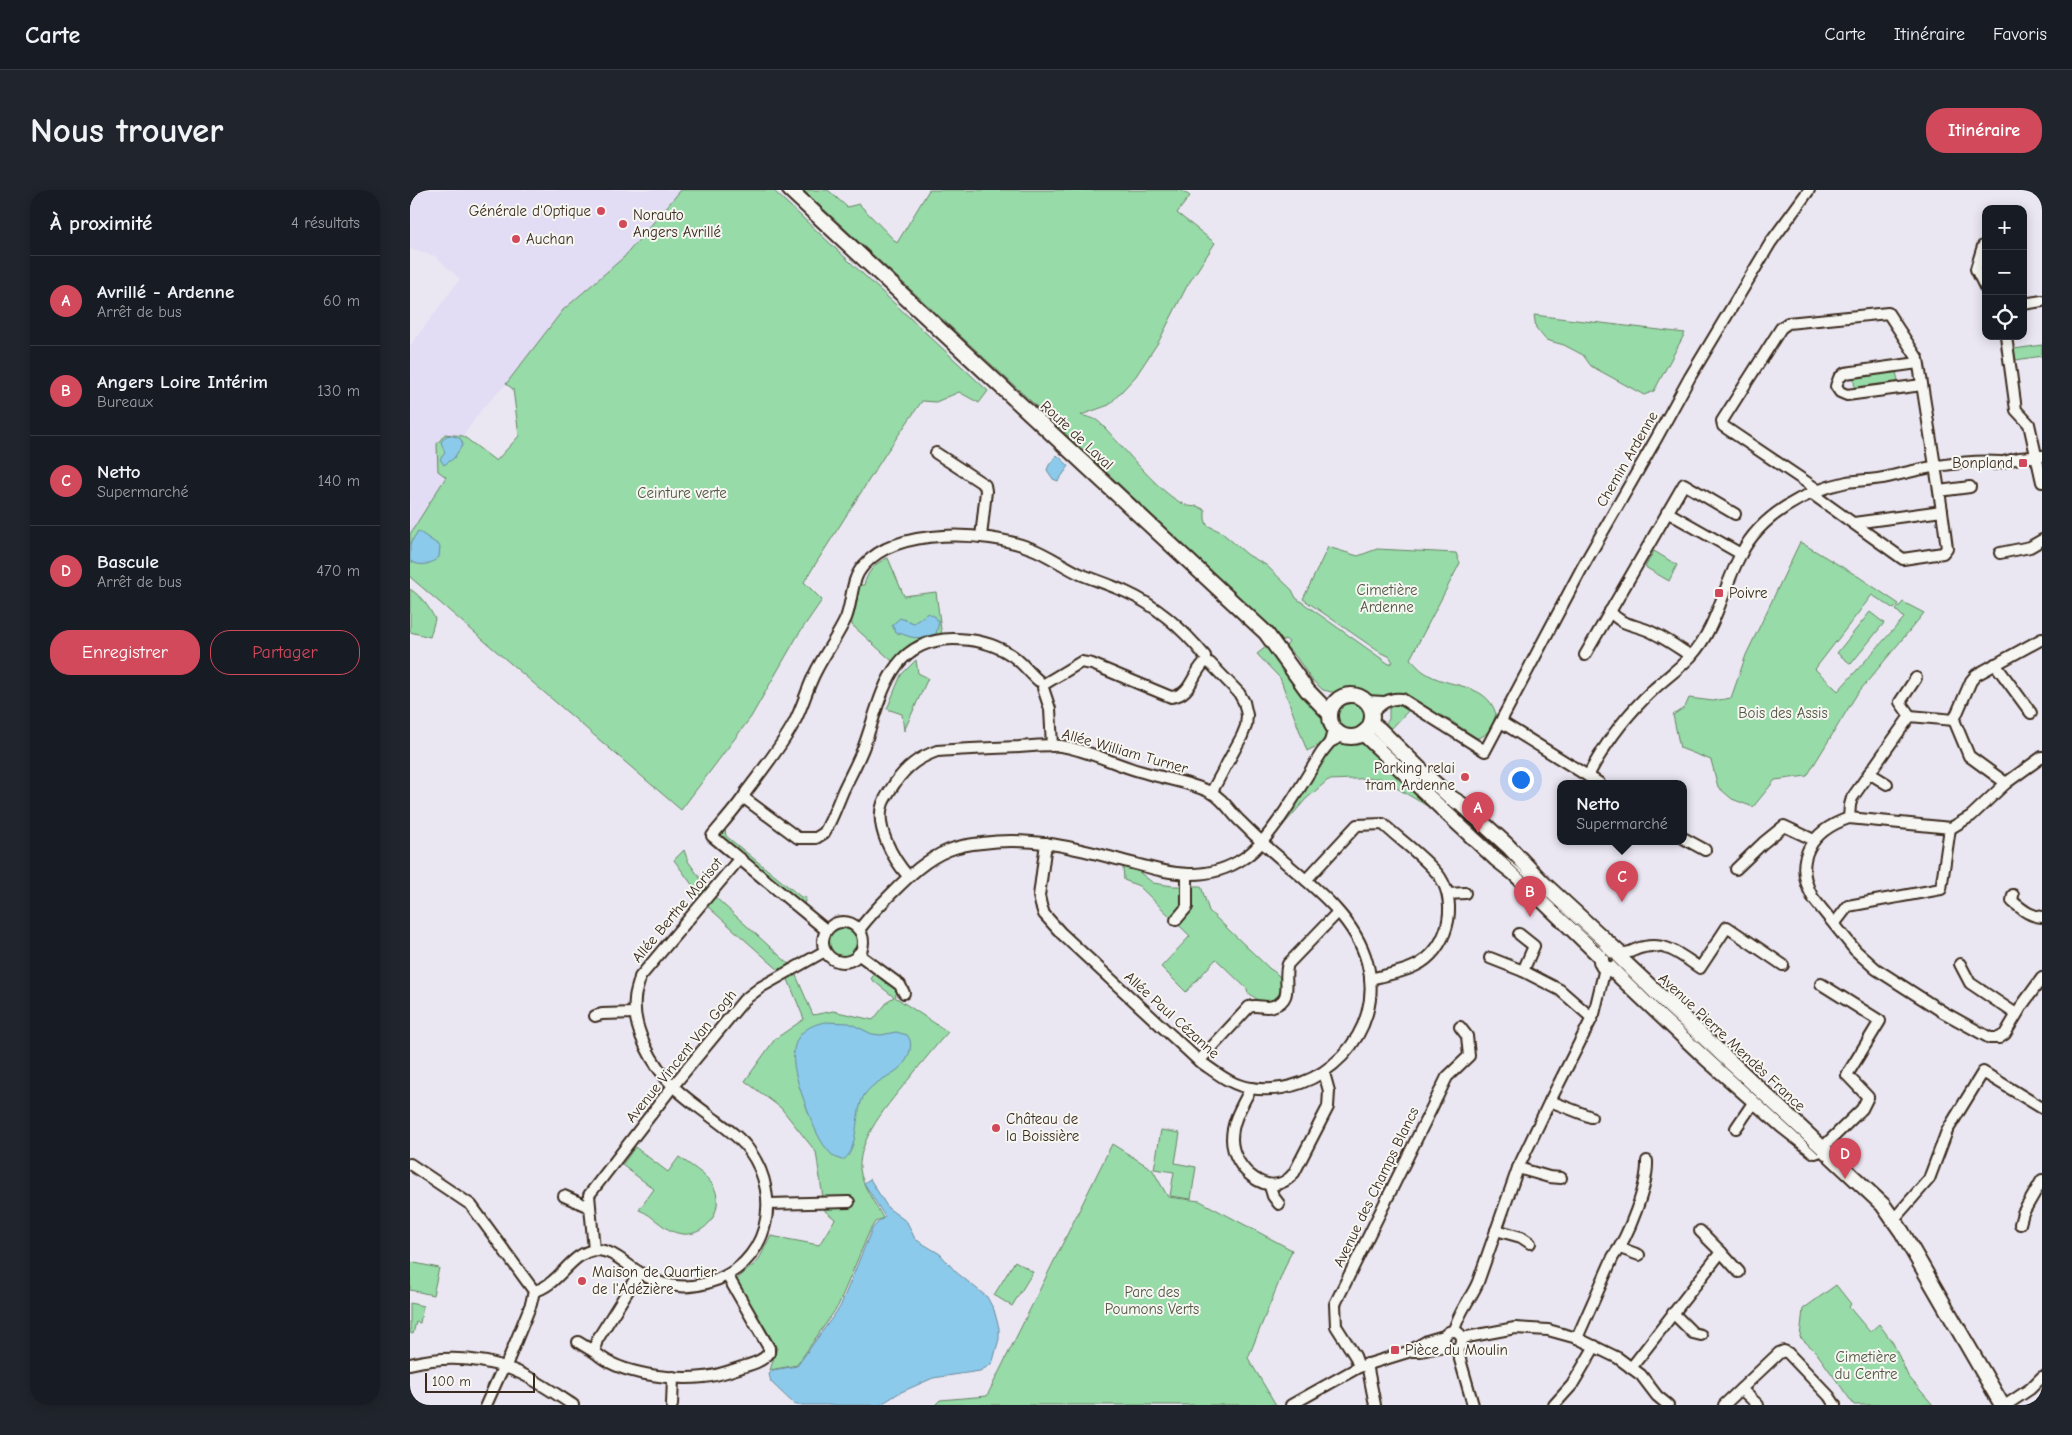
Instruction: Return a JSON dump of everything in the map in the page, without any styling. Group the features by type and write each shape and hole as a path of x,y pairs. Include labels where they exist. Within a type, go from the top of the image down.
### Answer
{"main road":[{"name":"Route de Laval","path":"790,190 1271,637 1292,658 1315,689 1324,695 1339,699"},
{"name":"Route de Laval","path":"1271,637 1307,690 1336,725"},
{"path":"1352,695 1368,717 1355,736 1336,725 1334,704 1339,699 1352,695"},
{"name":"Avenue Pierre Mendès France","path":"1368,717 1450,797 1464,806 1501,840 1707,1059 1798,1139 1820,1150"},
{"name":"Avenue Pierre Mendès France","path":"1612,959 1820,1150"},
{"path":"1820,1150 1874,1196 1894,1219 2004,1405"},
{"path":"1820,1150 1878,1209 1892,1226 1997,1405"}],"street":[{"name":"Chemin Ardenne","path":"1368,717 1384,702 1395,698 1406,700 1485,751 1582,568 1690,377 1771,242 1809,190"},
{"path":"1982,249 1976,269 1982,281"},
{"path":"2027,303 2042,301"},
{"path":"1888,313 1918,362 1947,548 1943,553 1903,559 1815,492 1723,426 1722,421 1781,328 1788,324 1888,313"},
{"path":"2007,340 2016,410 2029,424 2033,447 2040,456 2042,482"},
{"path":"1918,362 1845,373 1839,378 1836,386 1840,392 1847,395 1922,385"},
{"path":"936,453 985,486 981,537"},
{"path":"1588,776 1628,717 1653,690 1692,656 1706,634 1741,554 1756,533 1792,502 1815,492 1848,482 1888,477 1912,471 1936,470 1980,461 2000,462 2040,456"},
{"path":"1585,655 1612,604 1684,484 1735,514"},
{"path":"1939,491 1970,487"},
{"path":"1854,523 1942,511"},
{"path":"1666,512 1741,554"},
{"path":"826,930 712,836 738,802 744,798 746,792 793,724 816,671 846,617 857,574 862,566 885,549 914,540 949,535 1001,540 1030,548 1078,573 1126,592 1165,616 1187,635 1206,661 1239,693 1244,702 1247,715 1244,731 1211,792"},
{"path":"2000,553 2030,547 2042,540"},
{"path":"1610,610 1616,618 1633,627 1647,630 1692,656"},
{"path":"2006,783 1969,756 1954,720 1971,681 1976,675 2042,638"},
{"path":"744,798 798,838 816,838 824,833 860,756 887,680 896,665 904,656 921,645 945,640 967,639 990,644 1009,653 1025,666 1042,684 1050,709 1052,746"},
{"path":"1042,684 1081,662 1092,664 1171,697 1184,694 1206,661"},
{"path":"1995,664 2031,713"},
{"path":"1916,678 1900,702 1910,716 1954,720"},
{"path":"1849,818 1852,798 1910,716"},
{"path":"1500,722 1594,780"},
{"path":"859,930 869,916 908,876 931,859 950,850 970,844 1010,840 1046,843 1078,848 1169,873 1187,875 1222,870 1245,858 1270,831 1330,742 1336,725"},
{"name":"Allée William Turner","path":"908,876 890,847 881,820 883,803 904,771 912,763 922,756 937,751 1052,746 1078,750 1129,768 1211,792 1261,842"},
{"path":"2042,757 2006,783 1971,816 1950,828 1849,818 1828,827 1814,840 1806,857 1805,879 1814,898 1861,957 1943,1012 1990,1038 1999,1038 2005,1034 2016,1014 2042,978"},
{"path":"1869,773 1887,784"},
{"path":"1306,880 1358,825 1383,824 1439,876 1448,894 1449,912 1447,928 1435,951 1416,966 1397,973 1370,979"},
{"path":"1736,869 1763,842 1784,826 1814,840"},
{"path":"1834,923 1848,906 1941,889 1950,828"},
{"path":"1687,840 1705,850"},
{"name":"Allée Paul Cézanne","path":"1046,843 1039,896 1044,914 1060,933 1199,1061 1220,1077 1250,1088 1266,1089 1291,1086 1324,1073 1344,1055 1354,1043 1363,1025 1368,1009 1370,979 1360,941 1338,912 1306,880 1261,842"},
{"name":"Allée Berthe Morisot","path":"727,1276 744,1262 756,1247 764,1230 768,1204 763,1176 758,1164 745,1144 673,1086 641,1039 635,1013 635,998 640,977 740,858"},
{"path":"1176,920 1187,907 1187,875"},
{"path":"1448,894 1465,893"},
{"path":"2013,895 2012,901 2024,911 2034,916 2042,917"},
{"path":"1199,1061 1249,1007 1254,1005 1272,1007 1281,1002 1287,993 1286,970 1288,964 1338,912"},
{"path":"835,923 853,924 859,930 863,941 861,956 841,962 830,958 825,952 822,942 826,930 835,923"},
{"path":"1457,1349 1461,1344 1457,1318 1478,1282 1518,1168 1592,1018 1612,959 1643,947 1668,947 1700,968 1727,926 1782,965"},
{"path":"1519,934 1534,946 1523,971"},
{"name":"Avenue Vincent Van Gogh","path":"594,1250 589,1195 673,1086 744,1000 761,987 825,952"},
{"path":"861,956 900,985 904,993"},
{"path":"1490,958 1523,971 1560,990 1592,1018"},
{"path":"1960,964 1970,983 2016,1014"},
{"path":"1820,1150 1862,1109 1868,1097 1847,1075 1880,1021 1821,984"},
{"path":"595,1016 635,1013"},
{"name":"Avenue des Champs Blancs","path":"1375,1405 1363,1366 1336,1326 1335,1304 1447,1077 1469,1056 1468,1036 1460,1027"},
{"path":"1894,1219 1929,1179 1947,1131 1983,1072 2042,1108"},
{"path":"1250,1088 1235,1120 1232,1141 1234,1153 1249,1174 1258,1181 1270,1186 1289,1180 1328,1107 1329,1091 1324,1073"},
{"path":"1736,1128 1755,1100"},
{"path":"1550,1101 1592,1116"},
{"path":"1577,1338 1613,1257 1620,1248 1644,1187 1647,1175 1647,1161"},
{"path":"410,1164 466,1202 485,1224 534,1291 532,1304 505,1368 500,1374 486,1405"},
{"path":"1518,1168 1548,1177 1561,1178"},
{"path":"2020,1224 2023,1213 2042,1180"},
{"path":"1270,1186 1272,1196 1279,1204"},
{"path":"564,1196 589,1207"},
{"path":"768,1204 849,1202"},
{"path":"1496,1230 1521,1237 1530,1243"},
{"path":"1700,1231 1738,1272"},
{"path":"1620,1248 1639,1255"},
{"path":"534,1291 545,1286 586,1252 594,1250 610,1252 639,1273 657,1282 680,1286 702,1285 727,1276 769,1348 769,1353 755,1363 722,1374 704,1377 673,1377 656,1376 625,1368 600,1357 578,1342"},
{"path":"1631,1368 1720,1252"},
{"path":"596,1354 597,1340 639,1273"},
{"path":"1673,1313 1693,1333 1701,1335"},
{"path":"1445,1341 1449,1331 1458,1334 1515,1328 1548,1330 1577,1338 1595,1346 1631,1368 1668,1405"},
{"path":"1290,1405 1363,1366 1410,1351 1427,1341 1445,1341"},
{"path":"1445,1341 1450,1349 1457,1349"},
{"path":"1554,1405 1572,1385 1595,1346"},
{"path":"1457,1349 1473,1405"},
{"path":"1724,1405 1784,1351 1830,1396 1835,1405"},
{"path":"410,1364 435,1359 455,1358 505,1368 519,1373 573,1405"},
{"path":"672,1405 673,1377"},
{"path":"2004,1405 2030,1389 2042,1377"},
{"path":"1741,1389 1758,1405"}],"shaded area":[{"path":"410,190 681,190 624,257 563,310 506,384 481,410 463,436 445,434 446,477 410,534 410,346 460,279 435,256 410,249"}],"green space":[{"name":"Ceinture verte","path":"681,190 773,190 988,391 979,403 959,392 936,402 922,401 886,453 804,582 822,600 798,635 751,717 681,810 410,577 410,534 446,477 438,471 437,444 445,434 463,436 496,461 519,436 513,389 506,384 563,310 624,257"},
{"name":"Cimetière Ardenne","path":"803,190 828,190 847,207 859,204 897,243 929,190 1181,190 1190,196 1177,213 1215,243 1187,286 1159,341 1136,376 1109,405 1081,415 1099,422 1146,473 1174,498 1187,505 1197,506 1205,510 1207,525 1221,532 1248,555 1266,565 1292,590 1296,598 1389,664 1393,662 1389,656 1381,653 1303,599 1328,547 1358,556 1377,549 1456,553 1460,563 1410,659 1422,671 1434,677 1465,687 1484,696 1491,703 1496,714 1492,726 1487,733 1477,738 1448,719 1445,722 1410,699 1374,699 1357,689 1336,693 1323,690 1311,679 1297,658 1286,646 1289,642 1285,639 1281,642 1276,632"},
{"path":"1534,315 1685,333 1654,391 1644,395 1591,366 1583,355 1564,345 1546,340 1536,328"},
{"path":"2042,345 2042,356 2016,360 2014,349"},
{"path":"1895,368 1899,384 1855,390 1853,374"},
{"name":"Bois des Assis","path":"1800,542 1859,577 1899,604 1894,609 1872,595 1815,669 1838,691 1904,618 1896,610 1903,602 1924,613 1857,694 1807,776 1775,780 1753,807 1732,799 1718,787 1711,760 1680,748 1673,715 1685,707 1689,698 1713,701 1731,698 1746,655"},
{"path":"1654,551 1677,565 1669,581 1645,567"},
{"path":"888,558 904,596 936,592 942,637 909,650 892,661 852,625 851,617 857,585 864,585 872,568"},
{"path":"410,589 425,602 435,619 430,637 410,632"},
{"path":"1870,612 1884,623 1851,664 1837,653"},
{"path":"1267,646 1273,657 1276,655 1278,663 1300,691 1325,714 1328,737 1321,748 1317,746 1307,751 1280,678 1257,654"},
{"path":"916,660 918,673 928,678 904,731 902,714 887,709 901,675"},
{"path":"1352,698 1364,703 1369,715 1364,727 1352,732 1340,727 1335,715 1340,703"},
{"path":"1397,704 1409,710 1390,730 1385,725 1389,719 1389,709"},
{"path":"1343,740 1349,742 1365,741 1435,806 1432,809 1380,778 1328,780 1306,799 1280,829 1298,794 1316,767"},
{"path":"723,827 726,836 801,897 806,898 804,904 720,838 719,835"},
{"path":"684,850 688,861 707,888 701,897 674,860"},
{"path":"1123,867 1138,871 1153,883 1173,886 1201,886 1209,911 1279,976 1284,993 1276,1002 1262,1003 1247,992 1248,990 1216,959 1186,992 1161,967 1190,936 1139,886 1124,880"},
{"path":"715,897 791,966 781,972 707,906"},
{"path":"842,925 854,930 859,942 854,954 842,959 830,954 825,942 830,930"},
{"path":"876,971 898,989 895,997 948,1032 889,1104 865,1142 861,1156 861,1175 883,1218 875,1222 870,1230 838,1306 797,1365 770,1370 777,1348 736,1280 758,1261 771,1236 819,1245 835,1219 825,1211 816,1152 781,1108 745,1081 775,1039 804,1019 787,977 795,973 813,1015 833,1011 873,1020 889,1000 894,997 871,979"},
{"path":"1161,1130 1180,1133 1175,1163 1196,1167 1191,1199 1170,1196 1174,1172 1154,1169"},
{"name":"Parc des Poumons Verts","path":"1112,1144 1152,1169 1168,1197 1200,1201 1292,1250 1248,1358 1276,1405 935,1405 940,1400 987,1396"},
{"path":"635,1147 668,1172 679,1157 709,1180 716,1193 716,1210 707,1225 700,1231 691,1234 676,1233 639,1210 654,1189 622,1165"},
{"path":"1015,1261 1033,1272 1012,1306 994,1295"},
{"path":"410,1262 439,1268 433,1295 410,1290"},
{"name":"Cimetière du Centre","path":"1836,1285 1851,1304 1849,1307 1870,1332 1879,1324 1893,1343 1908,1376 1933,1405 1854,1405 1816,1352 1800,1337 1803,1309"},
{"path":"410,1303 423,1306 420,1323 416,1322 413,1334 410,1333"}],"water":[{"path":"450,435 460,438 463,444 454,458 444,465 440,459 445,453 441,442 446,436"},
{"path":"1057,455 1069,466 1058,481 1053,479 1047,470"},
{"path":"418,531 440,546 439,557 432,562 418,564 410,561 410,544"},
{"path":"928,613 939,622 936,634 914,638 896,633 892,625 900,618 914,623"},
{"path":"825,1022 849,1023 872,1034 881,1035 896,1032 907,1035 910,1042 910,1050 903,1065 865,1094 859,1110 851,1150 842,1160 829,1152 819,1136 811,1119 794,1067 796,1044 801,1034 810,1027"},
{"path":"870,1179 888,1208 907,1222 915,1239 940,1254 956,1272 987,1297 994,1310 999,1328 999,1339 993,1361 980,1371 933,1378 899,1393 880,1405 795,1405 771,1382 769,1374 773,1370 797,1366 840,1307 872,1229 885,1217 864,1183"}],"tram line":[{"path":"1385,746 1589,937 1665,1012 1818,1153"}],"place":[{"name":"Générale d'Optique","path":"601,211"},
{"name":"Norauto Angers Avrillé","path":"623,224"},
{"name":"Auchan","path":"516,239"},
{"name":"Bonpland","path":"2023,463"},
{"name":"Poivre","path":"1719,593"},
{"name":"Parking relai tram Ardenne","path":"1465,777"},
{"name":"Avrillé - Ardenne","path":"1478,833"},
{"name":"Netto","path":"1622,902"},
{"name":"Angers Loire Intérim","path":"1530,917"},
{"name":"Château de la Boissière","path":"996,1128"},
{"name":"Bascule","path":"1845,1179"},
{"name":"Maison de Quartier de l'Adézière","path":"582,1281"},
{"name":"Pièce du Moulin","path":"1395,1350"}]}
